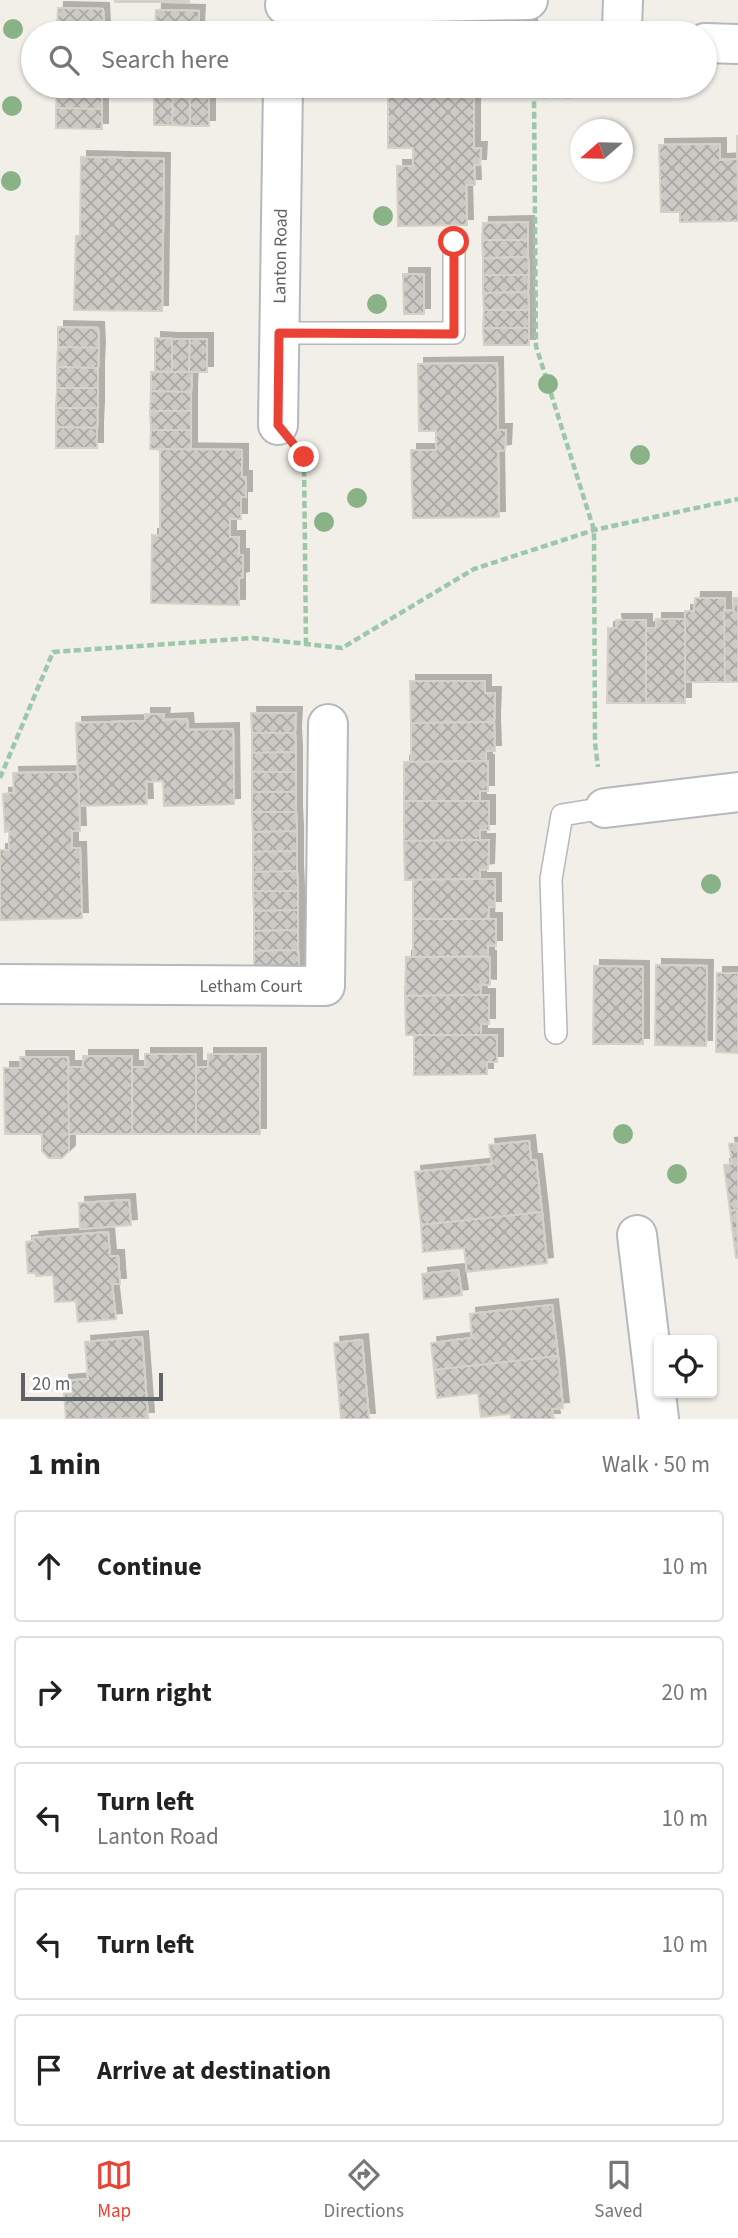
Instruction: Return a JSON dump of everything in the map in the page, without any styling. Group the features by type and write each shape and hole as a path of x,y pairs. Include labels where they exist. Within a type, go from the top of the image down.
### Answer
{"street":[{"path":"284,13 528,0"},
{"path":"622,21 623,0"},
{"path":"717,43 738,44"},
{"name":"Lanton Road","path":"278,425 283,98"},
{"name":"Letham Court","path":"0,984 325,986 328,724"},
{"path":"604,808 738,792"},
{"path":"637,1235 659,1419"}],"lane":[{"path":"279,333 454,334 454,242"},
{"path":"555,1033 551,879 562,815 604,808"}],"path":[{"path":"534,98 536,346 594,530 595,743 604,808"},
{"path":"278,425 304,457 306,644"},
{"path":"0,778 53,652 253,638 342,648 474,569 594,530 738,499"}],"building":[{"path":"189,0 189,2 115,2"},
{"path":"58,8 103,9 104,21 57,21"},
{"path":"156,10 199,11 198,21 155,21"},
{"path":"450,18 450,21 430,21"},
{"path":"450,18 470,18 470,21 450,21"},
{"path":"470,18 490,18 490,21 470,21"},
{"path":"490,18 511,18 511,21 490,21"},
{"path":"511,18 531,18 531,21 511,21"},
{"path":"348,19 369,19 369,21"},
{"path":"369,19 389,19 389,21"},
{"path":"409,19 409,21 389,21"},
{"path":"409,19 430,19 430,21"},
{"path":"56,98 102,98 102,109 56,108"},
{"path":"154,98 173,98 172,125 154,125"},
{"path":"173,98 190,98 190,126 172,125"},
{"path":"190,98 209,98 209,126 190,126"},
{"path":"388,98 474,98 474,148 481,148 480,165 474,165 475,185 466,185 467,225 398,226 397,166 413,166 413,148 388,148"},
{"path":"56,108 102,109 102,129 56,128"},
{"path":"737,135 738,221 680,222 680,212 661,212 659,145 720,144 720,160 737,159"},
{"path":"81,157 164,159 162,311 74,310 76,236 80,236"},
{"path":"528,222 528,240 482,240 483,223"},
{"path":"482,240 528,240 528,257 483,258"},
{"path":"528,257 529,275 483,275 483,258"},
{"path":"403,274 424,274 424,314 404,314"},
{"path":"483,275 529,275 528,292 483,293"},
{"path":"528,292 529,310 484,310 483,293"},
{"path":"484,310 529,310 529,328 483,328"},
{"path":"58,327 98,328 99,348 58,347"},
{"path":"483,328 529,328 529,345 484,345"},
{"path":"155,338 172,339 172,372 155,371"},
{"path":"172,339 190,339 189,372 172,372"},
{"path":"190,339 207,339 207,372 189,372"},
{"path":"58,347 99,348 98,368 57,367"},
{"path":"497,363 498,430 506,430 505,450 498,451 499,517 413,518 411,450 436,450 436,431 419,431 418,364"},
{"path":"57,367 98,368 98,388 57,388"},
{"path":"151,372 192,372 191,392 151,391"},
{"path":"57,388 98,388 98,408 56,408"},
{"path":"151,391 191,392 191,411 150,411"},
{"path":"56,408 98,408 97,428 56,427"},
{"path":"150,411 191,411 191,430 151,430"},
{"path":"56,427 97,428 97,448 56,448"},
{"path":"151,430 191,430 191,450 150,449"},
{"path":"160,449 242,450 242,477 246,477 246,497 241,497 241,519 230,519 230,537 239,537 239,555 243,555 243,577 239,578 239,605 151,603 152,535 160,536"},
{"path":"695,598 725,598 725,682 685,682 685,611 694,611"},
{"path":"733,598 738,598 738,682 725,682 724,610 734,611"},
{"path":"656,619 685,619 685,703 646,703 646,628 656,628"},
{"path":"616,620 646,620 646,703 607,703 608,628 617,628"},
{"path":"410,681 485,681 485,693 495,693 494,722 411,723"},
{"path":"251,713 296,713 295,733 252,733"},
{"path":"145,714 164,714 163,720 187,719 188,730 233,729 234,804 164,806 163,781 146,782 147,804 79,806 76,723 145,721"},
{"path":"494,722 495,751 486,751 486,761 411,762 411,723"},
{"path":"252,733 295,733 296,752 252,753"},
{"path":"296,752 296,772 252,772 252,753"},
{"path":"488,761 488,791 480,791 480,801 404,801 404,762"},
{"path":"78,772 80,831 72,831 72,848 80,848 82,918 0,920 0,850 9,850 3,794 14,793 13,773"},
{"path":"252,772 296,772 296,792 252,792"},
{"path":"252,792 296,792 296,812 252,812"},
{"path":"404,801 489,801 489,830 480,830 480,840 404,841"},
{"path":"252,812 296,812 297,831 253,832"},
{"path":"297,831 297,851 253,852 253,832"},
{"path":"489,840 488,869 480,870 480,879 405,880 404,841"},
{"path":"297,851 297,871 253,872 253,852"},
{"path":"297,871 298,891 253,891 253,872"},
{"path":"495,879 495,907 489,907 488,919 413,919 413,880"},
{"path":"253,891 298,891 298,910 254,911"},
{"path":"298,910 298,930 254,931 254,911"},
{"path":"413,919 496,919 496,946 488,946 488,956 413,957"},
{"path":"298,930 298,950 254,951 254,931"},
{"path":"298,950 299,970 254,970 254,951"},
{"path":"406,957 490,957 490,985 480,984 481,995 405,996"},
{"path":"656,965 707,966 706,1046 655,1045"},
{"path":"594,966 643,967 643,1044 593,1044"},
{"path":"717,973 738,973 738,1053 716,1052"},
{"path":"489,995 489,1024 481,1024 481,1035 406,1035 405,996"},
{"path":"414,1035 497,1035 497,1062 487,1062 487,1074 414,1075"},
{"path":"145,1054 196,1054 196,1134 132,1134 132,1067 145,1067"},
{"path":"208,1054 260,1054 260,1134 196,1134 196,1067 208,1067"},
{"path":"83,1056 132,1056 132,1134 68,1134 68,1067 83,1067"},
{"path":"20,1057 68,1057 69,1151 62,1158 49,1158 42,1151 42,1134 5,1134 4,1068 21,1068"},
{"path":"529,1141 531,1160 536,1160 542,1212 421,1225 415,1172 492,1164 489,1145"},
{"path":"738,1143 738,1210 730,1211 724,1165 732,1164 729,1144"},
{"path":"129,1200 131,1225 80,1229 79,1203"},
{"path":"737,1210 738,1258 736,1258 730,1211"},
{"path":"542,1212 547,1263 467,1272 464,1248 423,1252 421,1225"},
{"path":"108,1232 110,1256 118,1256 120,1284 112,1284 116,1319 78,1322 76,1301 55,1302 53,1275 36,1276 36,1273 28,1273 26,1242 34,1241 33,1238"},
{"path":"458,1270 462,1295 424,1299 422,1274"},
{"path":"552,1305 558,1356 434,1370 431,1343 472,1338 470,1314"},
{"path":"142,1337 148,1418 66,1419 63,1381 88,1379 85,1342"},
{"path":"362,1340 369,1419 341,1419 334,1343"},
{"path":"558,1356 563,1408 552,1409 554,1419 511,1419 511,1414 481,1417 478,1393 437,1398 434,1370"}],"route":[{"path":"304,457 278,425 279,333 454,334 454,242"}]}
